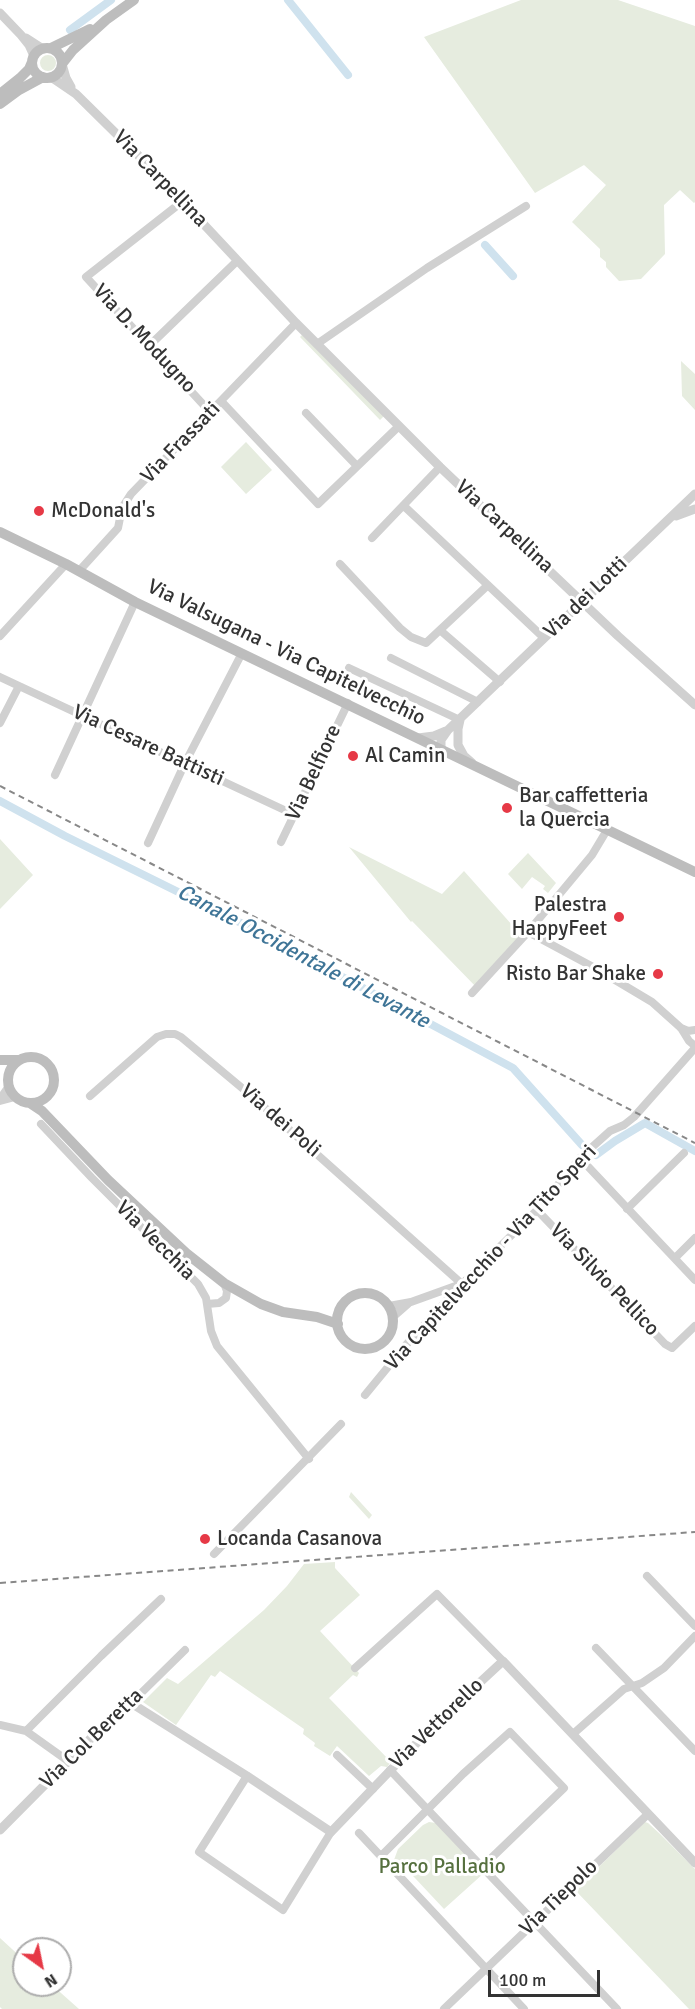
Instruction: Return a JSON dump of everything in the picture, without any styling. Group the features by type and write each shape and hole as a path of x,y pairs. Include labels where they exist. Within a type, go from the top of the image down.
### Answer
{"main road":[{"path":"0,94 20,78 29,69 33,59 47,48 57,47 106,20 134,0"},
{"path":"0,104 19,90 58,72 73,50 106,20"},
{"path":"47,48 58,53 62,64"},
{"path":"33,59 35,71 47,77"},
{"path":"0,532 120,593"},
{"path":"0,538 120,593"},
{"name":"Via Valsugana - Via Capitelvecchio","path":"120,593 695,872"},
{"path":"0,1060 19,1060 31,1056 49,1064 55,1082 44,1120"},
{"path":"9,1081 14,1065 19,1060"},
{"path":"0,1066 15,1096 30,1103 44,1120 186,1253 224,1283 261,1304 283,1312 317,1317 338,1324"},
{"path":"30,1103 41,1101 50,1094"},
{"path":"362,1293 377,1295 389,1306 393,1326 388,1337 381,1344 361,1348 343,1337 338,1324 339,1313 347,1299 362,1293"},
{"path":"317,1317 339,1313"}],"street":[{"path":"0,13 29,45 33,59"},
{"path":"21,34 47,48"},
{"path":"62,64 66,78 76,94"},
{"path":"47,77 76,94"},
{"name":"Via Carpellina","path":"76,94 183,201 296,323 440,467 695,705"},
{"name":"Via D. Modugno","path":"183,201 87,276 211,413"},
{"path":"317,344 427,268 526,206"},
{"path":"150,345 237,261"},
{"name":"Via Frassati","path":"80,572 118,528 122,508 131,494 296,323"},
{"path":"222,402 318,504 399,426"},
{"path":"306,413 357,466"},
{"path":"372,538 440,467"},
{"name":"Via dei Lotti","path":"441,749 441,740 478,702 695,495"},
{"path":"404,506 544,638"},
{"name":"Via dei Lotti","path":"674,517 695,509"},
{"path":"340,564 400,628 426,643 488,585"},
{"path":"0,636 64,566"},
{"path":"55,775 135,602"},
{"path":"441,631 500,682"},
{"path":"148,843 185,762 242,652"},
{"path":"391,658 478,702"},
{"path":"349,668 455,726 458,744 464,756 476,766"},
{"name":"Via Cesare Battisti","path":"0,677 295,815"},
{"path":"0,723 19,686"},
{"name":"Via Belfiore","path":"281,842 348,704"},
{"name":"Via dei Lotti","path":"418,738 434,736 455,726"},
{"path":"472,993 528,932 595,852 607,831"},
{"path":"528,932 596,968 652,1002 681,1028 695,1047"},
{"path":"681,1028 688,1031 695,1030"},
{"name":"Via dei Poli","path":"90,1096 157,1037 175,1034 182,1037 254,1098 462,1284"},
{"name":"Via Capitelvecchio - Via Tito Speri","path":"365,1395 406,1345 462,1284 537,1209 580,1158 610,1131 624,1125 634,1117 695,1047"},
{"path":"0,1100 9,1081"},
{"path":"0,1100 15,1096"},
{"name":"Via Vecchia","path":"44,1120 92,1178 191,1276 203,1291 217,1346 309,1459"},
{"path":"627,1209 684,1154"},
{"path":"580,1158 695,1280"},
{"name":"Via Silvio Pellico","path":"537,1209 665,1344 672,1348 695,1326"},
{"path":"675,1258 695,1238"},
{"path":"224,1283 227,1291 226,1298"},
{"path":"389,1306 411,1302 462,1284"},
{"path":"207,1304 245,1295"},
{"path":"393,1317 411,1302"},
{"path":"214,1554 341,1424"},
{"path":"647,1576 695,1626"},
{"path":"355,1668 437,1594 695,1863"},
{"path":"26,1731 160,1599"},
{"path":"573,1734 624,1689 642,1683 664,1668 695,1636"},
{"path":"596,1648 695,1751"},
{"name":"Via Col Beretta","path":"0,1830 124,1705 130,1703 185,1650"},
{"name":"Via Vettorello","path":"247,1776 200,1852 284,1910 331,1832 436,1723 503,1661"},
{"path":"130,1703 331,1832"},
{"path":"0,1725 26,1731 68,1761"},
{"path":"381,1856 463,1774 510,1732 564,1788 482,1867"},
{"name":"Via Vettorello","path":"337,1755 373,1789"},
{"path":"390,1770 617,2009"},
{"name":"Via Tiepolo","path":"444,2009 648,1814"},
{"path":"359,1833 524,2009"}],"green space":[{"path":"521,0 618,0 695,26 695,202 680,190 664,205 665,254 641,279 619,281 600,257 600,249 572,222 606,185 584,165 535,193 424,37"},
{"path":"45,55 51,55 56,63 54,69 45,71 40,66 40,60"},
{"path":"302,335 384,416 380,420 300,337"},
{"path":"681,361 695,374 695,410 682,396"},
{"path":"246,442 272,470 246,494 221,467"},
{"path":"0,839 33,875 0,909"},
{"path":"349,847 442,894 464,871 521,935 478,989 411,922"},
{"path":"528,853 556,883 548,893 543,889 545,886 532,877 522,889 508,874"},
{"path":"351,1492 372,1515 369,1519 349,1497"},
{"path":"335,1562 335,1568 360,1595 320,1631 359,1673 357,1677 353,1675 329,1698 391,1762 387,1767 381,1766 369,1776 337,1746 330,1756 314,1746 315,1743 303,1734 304,1729 220,1671 215,1677 211,1675 176,1725 143,1702 167,1678 178,1684 264,1610 304,1564"},
{"name":"Parco Palladio","path":"429,1822 436,1823 484,1873 444,1909 399,1861 394,1860 398,1849"},
{"path":"645,1822 695,1869 695,2009 689,2009 575,1890"},
{"path":"0,1938 12,1949 12,1997 66,1997 79,2009 2,2009 0,2007"}],"waterway":[{"path":"70,30 111,0"},
{"path":"288,0 348,75"},
{"path":"485,245 513,276"},
{"name":"Canale Occidentale di Levante","path":"0,801 65,836 245,925 513,1068 582,1145"},
{"name":"Canale Occidentale di Levante","path":"596,1155 645,1123 695,1151"}],"railway":[{"path":"0,786 695,1143"},
{"path":"0,1583 695,1532"}],"place":[{"name":"McDonald's","path":"39,511"},
{"name":"Al Camin","path":"353,756"},
{"name":"Bar caffetteria la Quercia","path":"507,808"},
{"name":"Palestra HappyFeet","path":"619,917"},
{"name":"Risto Bar Shake","path":"658,974"},
{"name":"Locanda Casanova","path":"205,1539"}]}
